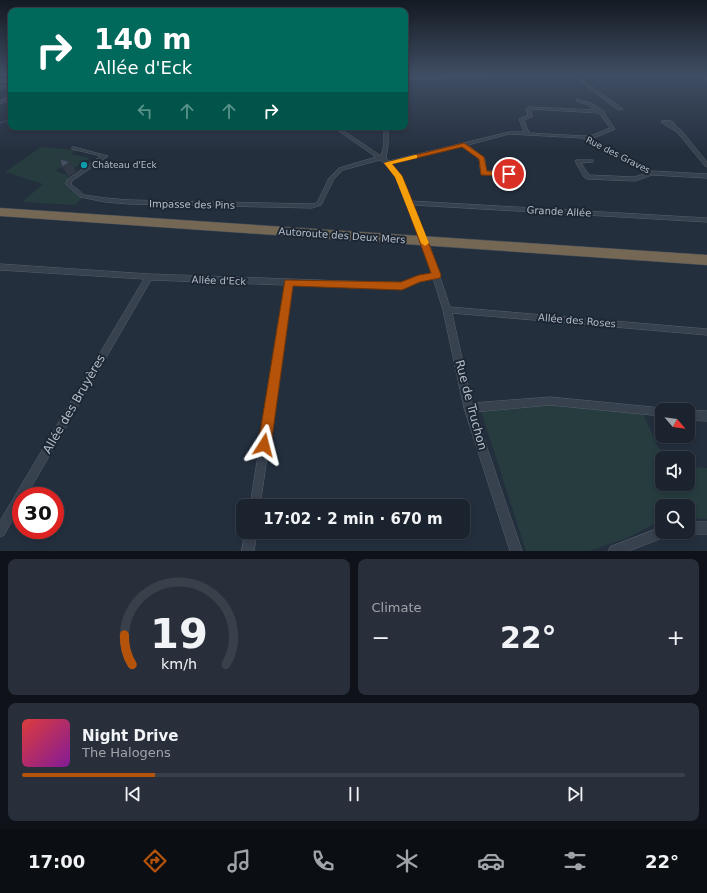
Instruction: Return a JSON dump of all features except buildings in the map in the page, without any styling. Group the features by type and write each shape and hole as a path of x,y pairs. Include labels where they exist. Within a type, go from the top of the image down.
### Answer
{"highway":[{"name":"Autoroute des Deux Mers","path":"0,204 707,251"},
{"name":"Autoroute des Deux Mers","path":"0,212 707,260"}],"street":[{"path":"582,101 588,102 602,112 613,129 594,136 583,137"},
{"path":"610,101 621,109"},
{"path":"527,134 521,119 530,116 528,109 530,108 602,112"},
{"path":"672,126 679,131 707,165"},
{"path":"339,130 383,160 398,176 410,203"},
{"path":"383,160 386,144 386,130"},
{"name":"Rue des Graves","path":"383,160 464,144 509,133 583,137 651,173 707,176"},
{"path":"464,144 482,159 483,173 509,174"},
{"name":"Impasse des Pins","path":"74,148 105,156 70,180 68,184 70,187 82,196 129,202 312,206 319,204 332,178 341,169 383,160"},
{"path":"591,161 578,161 587,177 635,179 651,173"},
{"name":"Rue de Truchon","path":"410,203 437,275 447,310 469,408 516,551"},
{"name":"Grande Allée","path":"410,203 707,220"},
{"name":"Allée d'Eck","path":"0,267 149,277 402,286 419,279 437,275"},
{"name":"Allée des Bruyères","path":"0,531 149,277"},
{"path":"256,499 289,282"},
{"name":"Allée des Roses","path":"447,310 707,332"},
{"path":"469,408 550,402 655,411"},
{"path":"695,415 707,416"},
{"path":"695,528 707,528"},
{"path":"614,551 655,535"},
{"path":"248,551 250,539"}],"green space":[{"path":"41,147 77,150 71,154 90,158 73,169 63,166 55,171 68,175 67,177 70,179 64,185 82,198 75,205 22,202 43,184 5,172"},
{"path":"554,404 643,413 655,443 662,451 655,451 655,491 695,491 695,467 707,468 707,519 695,518 695,499 655,499 655,524 627,538 589,551 526,551 481,411"}],"waterway":[{"path":"0,123 8,120"}],"slow traffic":[{"path":"415,157 388,163 398,176 425,243"}],"place":[{"name":"Château d'Eck","path":"84,165"}],"route":[{"path":"264,445 289,282 402,286 419,279 437,275 410,203 398,176 388,163 464,144 482,159 483,173 509,174"}]}
